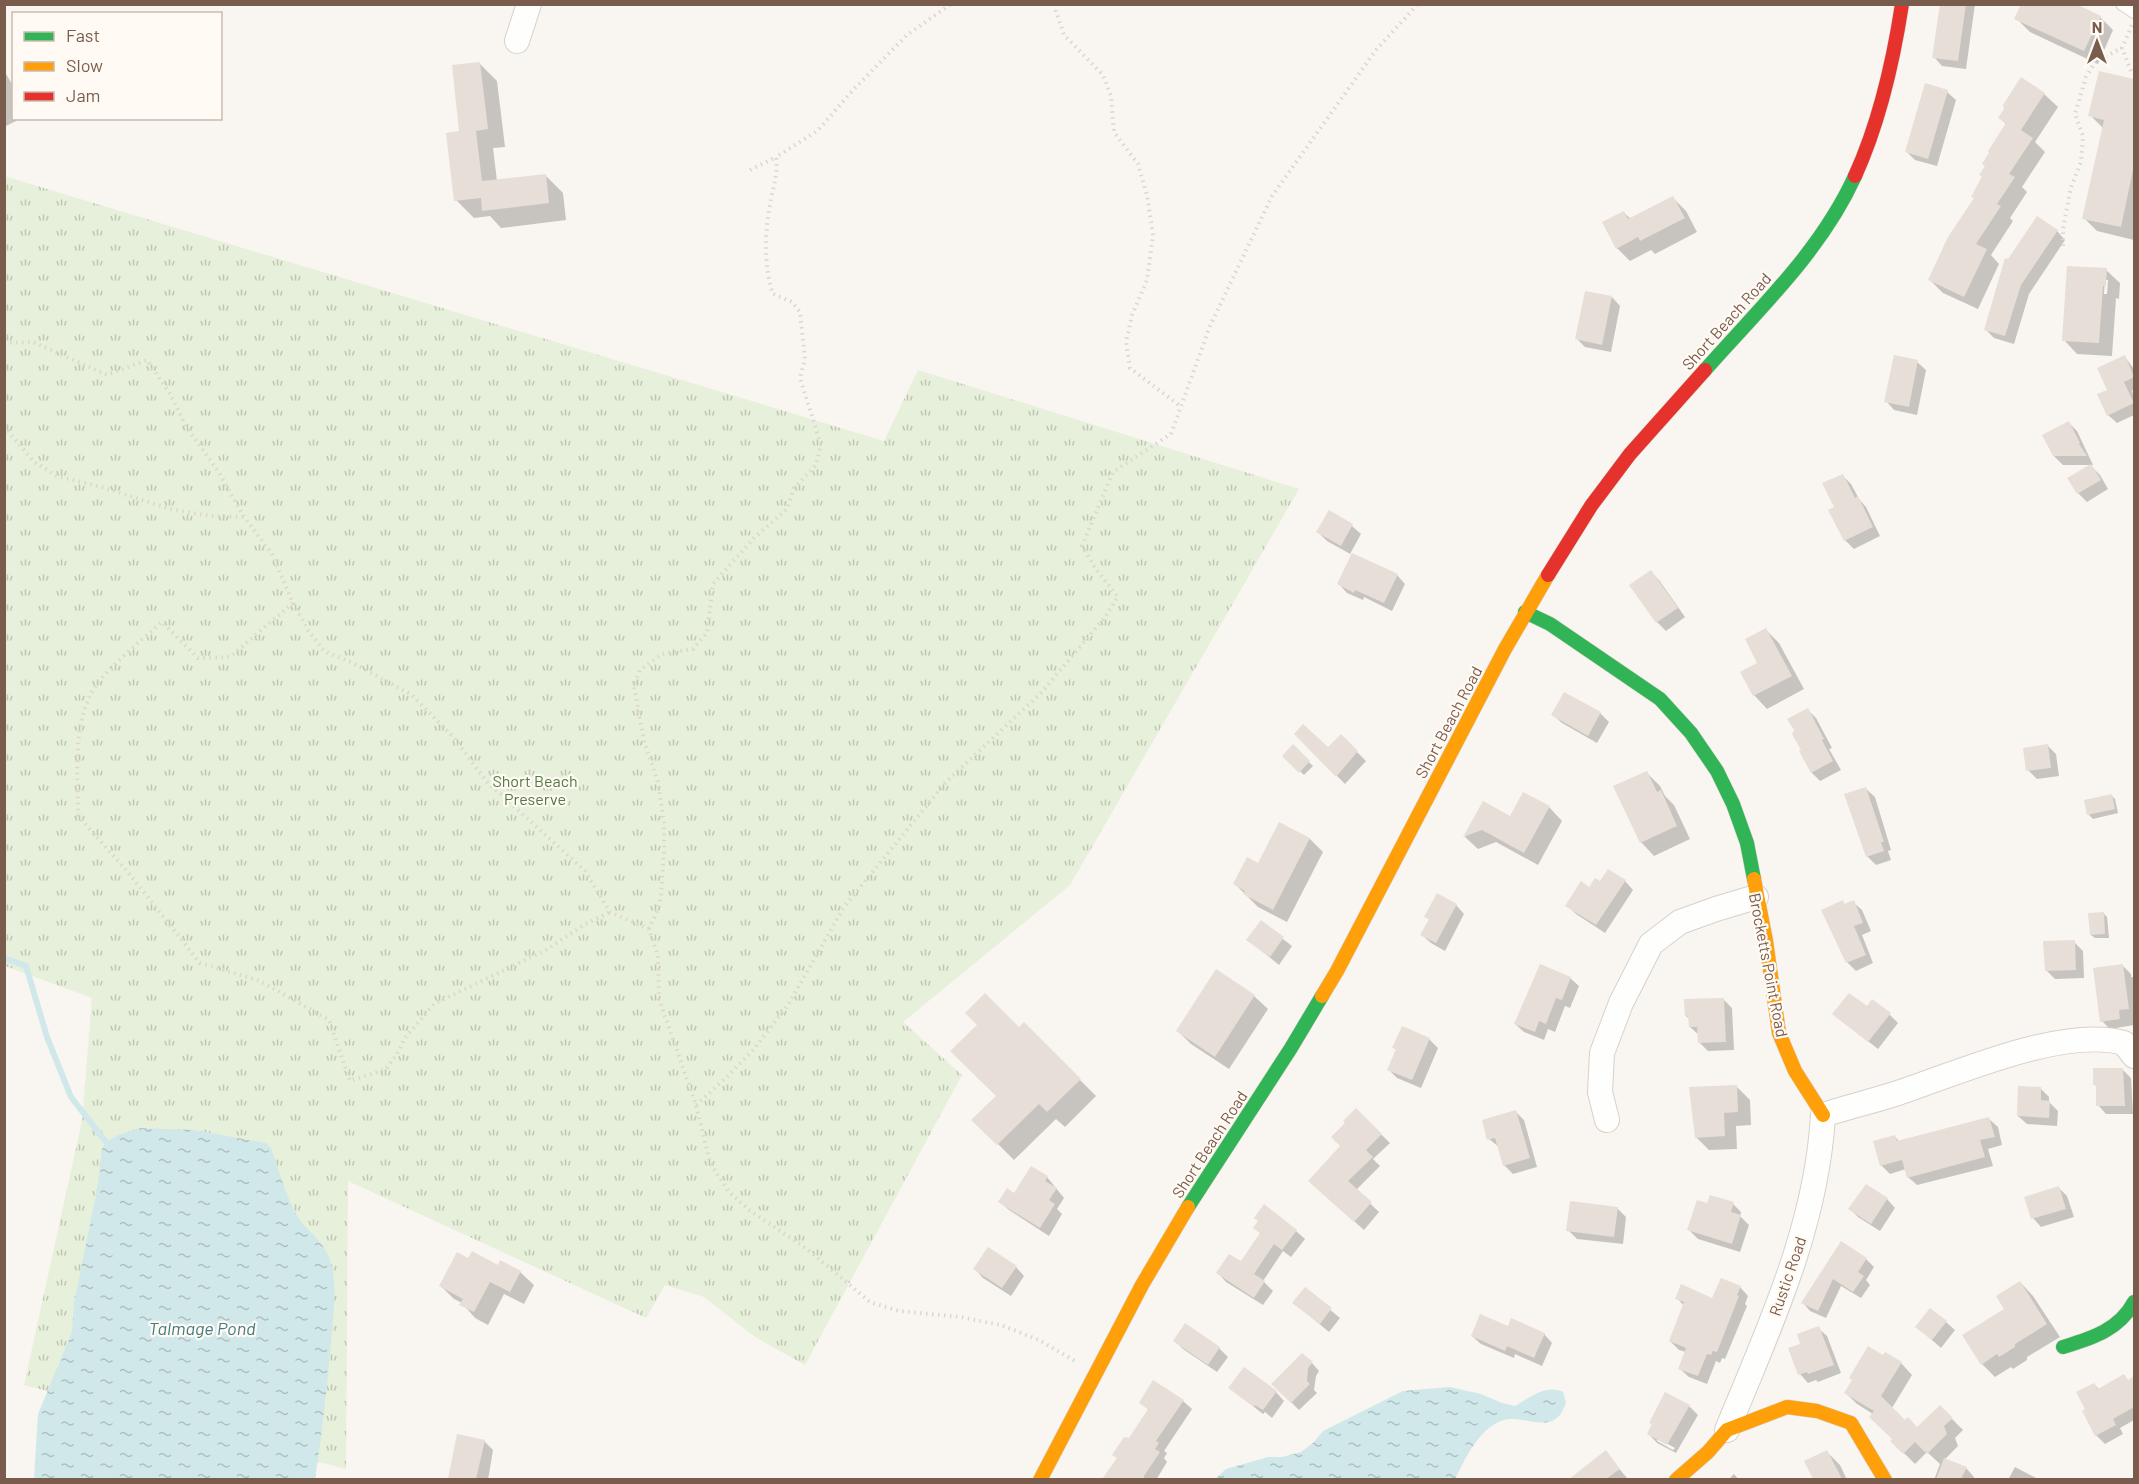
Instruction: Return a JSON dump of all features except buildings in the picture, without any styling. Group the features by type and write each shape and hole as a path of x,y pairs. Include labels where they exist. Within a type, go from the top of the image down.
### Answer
{"main road":[{"name":"Short Beach Road","path":"1040,1479 1142,1285 1195,1196 1291,1048 1337,971 1526,612 1591,506 1629,454 1810,252 1833,219 1854,179 1873,129 1889,75 1902,4"},
{"name":"Brocketts Point Road","path":"1526,612 1550,624 1660,699 1691,733 1717,771 1733,804 1747,843 1766,941 1779,1033 1795,1071 1823,1115"},
{"path":"2063,1347 2098,1336 2129,1315 2134,1302"},
{"path":"1676,1479 1708,1452 1727,1430 1787,1407 1817,1411 1851,1423 1885,1479"}],"street":[{"path":"517,41 529,4"},
{"path":"1607,1119 1600,1092 1602,1053 1621,1003 1651,944 1680,922 1756,897"},
{"path":"1823,1115 1898,1093 2029,1049 2098,1038 2124,1043 2134,1056"},
{"name":"Rustic Road","path":"1727,1430 1795,1258 1807,1218 1821,1150 1823,1115"}],"lane":[{"path":"2122,4 2134,12"}],"path":[{"path":"750,170 776,157 817,131 907,35 951,4"},
{"path":"1057,4 1056,11 1064,35 1103,75 1111,96 1114,132 1138,164 1147,195 1153,235 1147,280 1132,315 1126,342 1130,368 1180,406"},
{"path":"696,1105 735,1069 781,1014 844,907 946,782 1041,693 1105,617 1118,597 1096,569 1082,546 1113,472 1171,434 1210,326 1272,196 1376,50 1418,4"},
{"path":"2063,246 2063,229 2071,187 2081,162 2084,136 2075,114 2085,77 2094,62 2122,48 2134,20"},
{"path":"2122,48 2131,71"},
{"path":"776,157 777,172 765,232 767,277 773,294 792,302 800,312 805,358 800,378 821,445 816,465 794,488 787,509 754,538 713,584 707,633 693,649 662,654 640,670 634,686 644,741 658,782 664,823 661,895 658,909 649,929 658,956 659,999 696,1105 710,1162 729,1192 749,1210 807,1249 870,1302 899,1311 960,1317 1002,1325 1039,1340 1096,1374"},
{"path":"4,343 33,342 107,375 147,360 170,394 187,428 218,471 244,517 272,554 293,603 308,630 324,651 353,663 412,695 455,739 486,781 585,871 610,912 649,929"},
{"path":"4,426 34,462 57,476 105,488 170,509 210,516 244,517"},
{"path":"293,603 230,657 198,658 162,622 112,667 89,696 79,733 78,816 127,871 200,963 260,981 329,1020 350,1081 386,1069 405,1038 434,1004 546,950 584,925 610,912"}],"green space":[{"name":"Short Beach Preserve","path":"4,176 884,441 918,370 1299,489 1070,885 903,1022 962,1075 805,1365 755,1337 704,1297 665,1285 646,1318 348,1181 346,1469 24,1385 82,1121 92,998 5,966"}],"water":[{"name":"Talmage Pond","path":"139,1128 194,1130 266,1143 271,1148 295,1212 327,1253 334,1280 334,1301 326,1394 315,1479 34,1479 38,1414 72,1332 74,1303 97,1190 102,1149 106,1142 118,1135"},
{"path":"1450,1387 1481,1394 1515,1406 1538,1393 1556,1390 1563,1392 1566,1402 1561,1413 1554,1420 1538,1422 1510,1419 1501,1421 1485,1431 1468,1454 1455,1479 1215,1479 1226,1469 1268,1457 1282,1457 1301,1452 1323,1431 1403,1391"}],"waterway":[{"path":"4,958 26,966 47,1037 71,1097 106,1142"}],"traffic: fast":[{"path":"1705,370 1807,254 1825,229 1855,176"},
{"path":"1525,612 1550,624 1660,699 1691,733 1717,771 1733,804 1747,843 1754,879"},
{"path":"1188,1207 1322,996"},
{"path":"2063,1347 2104,1332 2121,1320 2134,1302"}],"traffic: slow":[{"path":"1322,996 1505,649 1548,575"},
{"path":"1754,879 1766,941 1779,1033 1795,1071 1823,1115"},
{"path":"1040,1480 1142,1285 1188,1207"},
{"path":"1676,1480 1708,1452 1727,1430 1787,1407 1817,1411 1851,1423 1885,1480"}],"traffic: jam":[{"path":"1855,176 1872,134 1885,92 1902,4"},
{"path":"1548,575 1591,506 1630,454 1705,370"}]}
